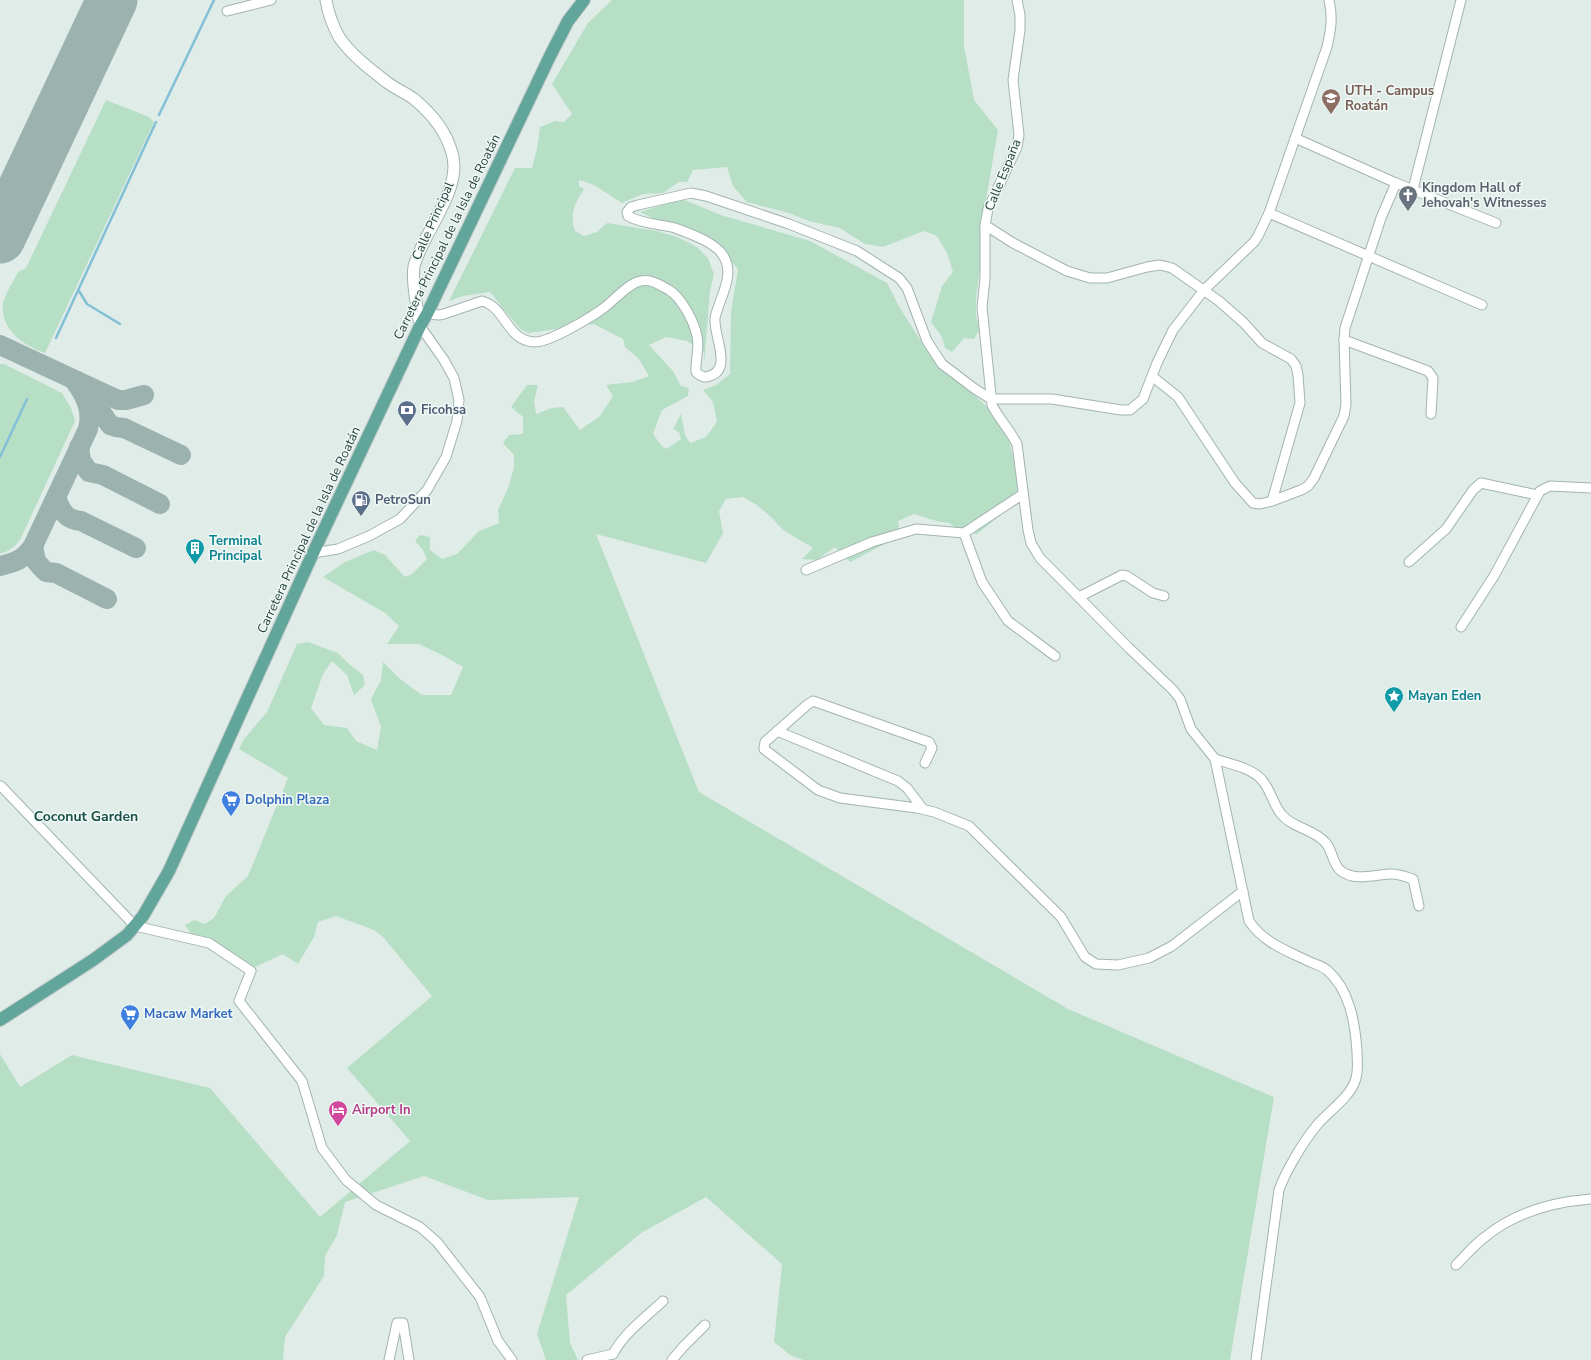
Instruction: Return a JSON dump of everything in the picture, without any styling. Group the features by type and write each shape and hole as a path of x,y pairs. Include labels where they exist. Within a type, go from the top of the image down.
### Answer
{"main road":[{"name":"Carretera Principal de la Isla de Roatán","path":"0,1020 93,960 127,935 143,916 169,870 313,553 420,326 550,56 568,21 584,0"}],"street":[{"path":"227,11 271,0"},
{"name":"Calle Principal","path":"326,0 331,19 339,37 355,55 383,79 414,99 432,116 445,134 453,154 454,173 448,195 414,264 414,290 420,326"},
{"name":"Calle España","path":"991,399 982,307 986,279 985,225 988,209 1017,147 1019,135 1013,80 1020,30 1020,15 1016,0"},
{"path":"427,314 439,316 482,301 494,307 516,336 525,341 537,342 546,340 584,321 603,309 631,286 640,281 649,280 676,294 697,333 698,341 696,372 699,376 705,377 712,375 720,369 722,361 715,322 728,278 728,265 722,254 710,244 696,236 674,228 634,220 628,216 627,212 631,207 691,193 706,196 824,237 857,251 891,272 899,278 907,288 927,341 942,364 991,399 1052,399 1096,407 1130,410 1144,399 1157,363 1172,330 1204,290 1254,242 1258,236 1269,213 1327,47 1332,26 1332,14 1329,0"},
{"path":"1413,190 1461,0"},
{"path":"1295,138 1396,183 1496,223"},
{"path":"1153,377 1178,397 1234,483 1253,503 1260,504 1272,501 1308,486 1314,478 1344,416 1346,404 1345,328 1381,218 1396,183"},
{"path":"1269,213 1482,306"},
{"path":"985,225 1013,243 1067,270 1090,278 1107,278 1160,265 1172,268 1231,311 1262,343 1292,359 1296,366 1300,403 1272,501"},
{"path":"313,553 338,549 369,536 400,518 427,490 446,457 457,421 459,400 454,378 444,360 420,326"},
{"path":"1344,340 1428,371 1433,378 1431,414"},
{"path":"991,399 995,411 1011,432 1016,444 1028,530 1032,544 1040,558 1173,690 1180,699 1192,729 1216,759 1249,921 1255,930 1266,940 1327,970 1343,991 1351,1012 1355,1028 1358,1066 1355,1082 1348,1093 1317,1125 1284,1176 1279,1190 1256,1360"},
{"path":"1409,562 1446,529 1473,490 1481,483 1537,495"},
{"path":"1461,627 1494,576 1540,491 1550,486 1591,488"},
{"path":"806,570 872,542 916,529 964,534 1023,494"},
{"path":"964,534 982,582 1008,621 1055,656"},
{"path":"1079,597 1122,575 1127,576 1153,593 1164,596"},
{"path":"925,764 932,748 929,742 813,701 765,742 764,749 818,790 840,798 923,809 969,826 1061,917 1085,957 1096,964 1118,965 1149,958 1172,946 1243,891"},
{"path":"777,731 898,781 907,788 923,809"},
{"path":"1216,759 1251,772 1263,780 1282,815 1292,823 1318,836 1327,843 1334,862 1341,871 1351,876 1393,874 1413,879 1419,906"},
{"path":"1,786 135,926 208,943 251,971 239,1001 302,1081 322,1148 346,1180 376,1205 420,1227 437,1242 480,1297 498,1341 512,1360"},
{"path":"1456,1265 1485,1237 1519,1216 1539,1208 1573,1200 1591,1199"},
{"path":"587,1360 617,1357 617,1347 634,1328 663,1301"},
{"path":"389,1360 397,1323 403,1323 409,1360"},
{"path":"672,1360 705,1325"}],"green space":[{"path":"612,0 964,0 964,46 974,100 998,130 984,211 985,232 976,297 976,317 980,329 974,339 964,338 952,352 945,348 942,337 931,322 942,286 953,272 947,253 937,236 924,231 883,247 865,244 840,228 809,221 789,213 747,202 733,186 727,167 693,170 687,182 679,182 663,193 643,194 622,203 594,185 579,180 579,186 584,189 574,209 573,225 575,231 584,236 597,232 607,223 657,231 677,237 697,247 708,258 714,274 710,291 704,365 704,352 687,341 666,337 649,345 673,371 681,386 689,388 688,396 662,410 653,434 666,449 681,439 679,432 673,429 681,414 685,435 690,443 706,437 717,422 713,402 703,390 716,385 730,374 731,312 738,269 710,239 661,222 640,212 682,199 721,215 810,241 887,283 900,308 929,354 993,412 1008,436 1014,461 1019,500 977,534 958,529 949,523 936,521 914,514 898,521 900,536 850,562 835,547 817,560 802,559 813,548 783,530 757,505 743,497 726,499 719,511 723,533 706,563 596,534 699,792 1068,1009 1274,1097 1230,1360 803,1360 790,1355 774,1342 782,1264 706,1197 641,1233 566,1295 570,1343 578,1360 546,1360 537,1334 579,1197 488,1200 424,1176 345,1202 337,1235 325,1256 324,1276 285,1337 283,1360 0,1360 0,1054 20,1087 72,1055 210,1088 320,1217 410,1141 347,1068 432,996 383,937 374,930 336,916 318,922 314,937 298,964 283,954 255,967 246,964 192,935 185,925 194,920 205,924 214,918 226,896 248,876 288,778 239,749 244,739 267,712 297,644 308,642 338,653 363,675 365,685 354,695 347,675 332,661 323,674 311,708 324,725 347,728 356,741 377,750 381,727 371,699 381,680 383,662 400,679 422,695 451,695 463,667 419,644 387,644 399,626 385,613 323,577 345,562 374,550 385,555 405,577 412,574 427,559 423,550 415,541 420,535 430,537 430,550 442,559 457,554 479,531 499,523 498,510 508,488 514,468 514,455 503,443 509,435 523,434 523,417 511,407 527,385 538,385 534,401 536,414 552,408 563,407 580,430 600,416 613,396 606,385 632,382 649,376 639,359 625,347 623,339 594,324 528,333 520,329 490,292 463,296 449,301 515,168 532,168 537,149 540,127 555,121 564,122 572,114 552,84 588,23"},
{"path":"106,100 149,117 154,122 45,353 37,350 15,336 5,322 3,303 18,272 26,268"},
{"path":"0,364 4,364 62,393 71,408 75,421 20,540 14,547 3,553 0,553"}],"waterway":[{"path":"159,115 214,0"},
{"path":"56,338 156,122"},
{"path":"79,291 87,304 120,324"},
{"path":"0,457 27,399"}],"taxiway":[{"path":"0,345 118,400 126,400 144,395"},
{"path":"0,566 19,560 33,546 88,429 89,409 82,391 74,380 87,391 110,425 124,428 181,455"},
{"path":"79,447 81,461 89,472 103,475 160,504"},
{"path":"56,497 62,510 71,519 81,521 136,548"},
{"path":"33,546 36,561 46,572 56,573 107,599"}],"runway":[{"path":"0,238 112,0"}],"place":[{"name":"UTH - Campus Roatán","path":"1331,115"},
{"name":"Kingdom Hall of Jehovah's Witnesses","path":"1408,212"},
{"name":"Ficohsa","path":"407,427"},
{"name":"PetroSun","path":"361,517"},
{"name":"Terminal Principal","path":"195,565"},
{"name":"Mayan Eden","path":"1394,713"},
{"name":"Dolphin Plaza","path":"231,817"},
{"name":"Macaw Market","path":"130,1031"},
{"name":"Airport In","path":"338,1127"}],"district":[{"name":"Coconut Garden","path":"86,816"}]}
